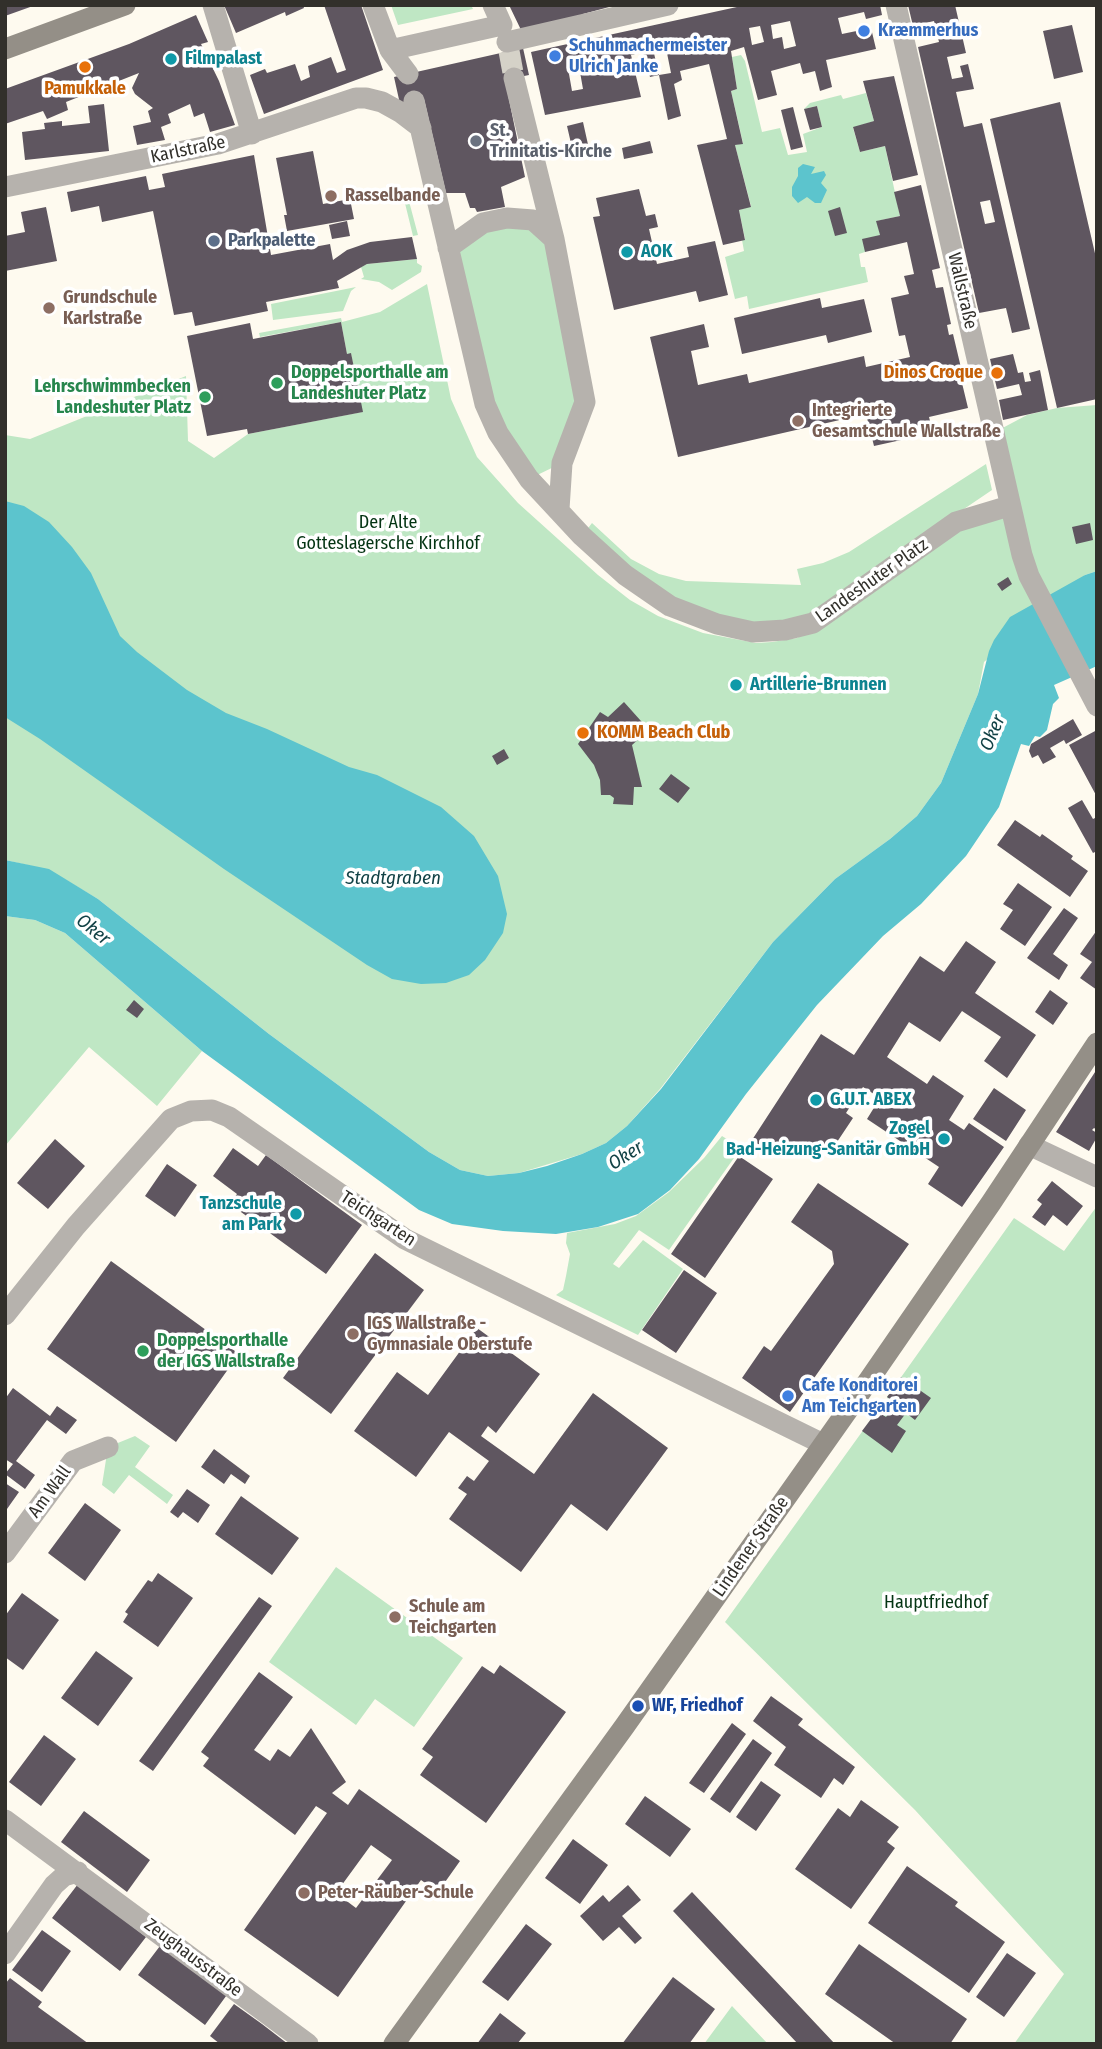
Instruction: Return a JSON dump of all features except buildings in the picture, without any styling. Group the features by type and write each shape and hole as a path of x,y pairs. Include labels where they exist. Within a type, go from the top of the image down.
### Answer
{"main road":[{"path":"5,49 125,5"},
{"name":"Lindener Straße","path":"394,2044 624,1727 823,1444 1030,1145 1097,1043"}],"street":[{"path":"213,5 252,134"},
{"path":"373,5 390,50 408,74"},
{"path":"493,5 510,39"},
{"path":"390,50 510,39 668,5"},
{"name":"Wallstraße","path":"896,5 995,432 1009,506 1029,576 1093,700"},
{"path":"514,78 554,239 584,402 562,463 559,509"},
{"name":"Karlstraße","path":"5,187 218,144 344,101 366,98 391,107 421,128"},
{"name":"Landeshuter Platz","path":"414,101 485,404 498,433 530,479 582,536 625,575 670,606 717,624 753,632 785,630 813,623 956,522 1009,506"},
{"path":"448,248 483,223 507,218 533,219 554,239"},
{"name":"Teichgarten","path":"5,1315 76,1226 171,1119 191,1111 212,1110 229,1117 405,1239 823,1444"},
{"path":"1030,1145 1097,1177"},
{"name":"Am Wall","path":"5,1553 73,1461 108,1447"},
{"path":"5,1819 78,1872"},
{"path":"5,1954 54,1885 64,1876 78,1872"},
{"name":"Zeughausstraße","path":"78,1872 308,2044"}],"green space":[{"path":"391,5 471,5 473,9 398,25"},
{"path":"741,55 745,61 762,132 780,128 788,155 807,152 803,134 822,127 817,106 804,109 810,103 841,95 843,99 866,93 874,121 853,128 860,152 885,146 900,216 877,221 880,235 865,252 859,254 868,282 749,309 747,296 735,299 725,257 744,251 742,240 745,239 739,210 751,206 735,145 743,143 731,91 737,89 732,57"},
{"path":"406,190 418,235 413,236 402,191"},
{"path":"507,218 554,239 585,402 562,463 529,479 498,433 448,248"},
{"path":"417,259 417,263 422,266 421,272 392,290 379,282 361,279 364,277 361,267 367,264"},
{"name":"Der Alte Gotteslagersche Kirchhof","path":"427,284 451,399 477,457 518,503 630,600 658,616 703,633 756,643 797,638 814,627 785,630 670,606 582,536 592,523 631,559 659,574 686,581 801,585 797,569 823,563 849,552 986,464 992,490 849,587 956,522 1009,506 995,432 1027,415 1057,408 1097,405 1097,571 1085,575 984,662 978,694 941,783 917,816 835,879 773,942 660,1089 627,1126 606,1143 582,1154 519,1173 488,1176 460,1170 429,1152 269,1034 98,899 49,870 5,860 5,435 30,439 186,376 188,441 214,458 248,434 362,412 351,354 347,354 341,322 260,337 259,333 341,318 342,322 380,312"},
{"path":"356,287 351,291 343,311 273,320 271,304"},
{"path":"5,916 35,920 65,933 202,1051 157,1106 89,1047 5,1146"},
{"path":"722,1136 741,1148 669,1250 639,1230 613,1264 619,1268 643,1240 683,1269 638,1335 556,1295 563,1290 570,1254 566,1243 567,1233 615,1224 636,1216 669,1192"},
{"name":"Hauptfriedhof","path":"1097,1206 1097,2044 1014,2044 1064,1974 915,1810 725,1622 877,1411 891,1410 887,1397 1014,1218 1064,1251"},
{"path":"135,1436 150,1446 135,1467 173,1495 167,1504 129,1475 114,1494 102,1485 108,1447"},
{"path":"336,1567 463,1658 414,1727 375,1699 356,1725 269,1662"},
{"path":"732,2006 768,2044 704,2044"}],"water":[{"path":"803,164 815,167 811,174 824,171 826,175 821,183 827,190 821,203 815,203 807,197 798,203 792,196 798,168"},
{"name":"Stadtgraben","path":"5,501 24,506 49,522 91,573 120,636 187,690 226,713 349,767 377,775 441,807 474,836 498,876 507,914 503,933 485,960 469,975 446,983 421,984 392,979 224,869 5,717"},
{"name":"Oker","path":"1097,571 1097,666 1054,685 1059,698 1053,704 1047,730 1040,737 1035,736 1029,746 1021,744 999,807 966,856 921,904 883,936 817,1005 746,1094 699,1159 670,1190 638,1214 598,1227 556,1234 503,1231 452,1224 419,1210 202,1051 65,933 35,920 5,916 5,860 49,869 98,899 269,1034 429,1152 460,1170 488,1176 519,1173 547,1166 606,1143 627,1126 661,1089 773,942 835,879 917,816 941,783 978,694 989,651 1010,617"}],"tunnel":[{"path":"509,51 514,78"}],"place":[{"name":"Kræmmerhus","path":"864,31"},
{"name":"Schuhmachermeister Ulrich Janke","path":"555,56"},
{"name":"Filmpalast","path":"171,59"},
{"name":"Pamukkale","path":"85,67"},
{"name":"St. Trinitatis-Kirche","path":"476,141"},
{"name":"Rasselbande","path":"331,196"},
{"name":"Parkpalette","path":"214,241"},
{"name":"AOK","path":"627,252"},
{"name":"Grundschule Karlstraße","path":"49,308"},
{"name":"Dinos Croque","path":"997,373"},
{"name":"Doppelsporthalle am Landeshuter Platz","path":"277,383"},
{"name":"Lehrschwimmbecken Landeshuter Platz","path":"205,397"},
{"name":"Integrierte Gesamtschule Wallstraße","path":"798,421"},
{"name":"Artillerie-Brunnen","path":"736,685"},
{"name":"KOMM Beach Club","path":"583,733"},
{"name":"G.U.T. ABEX","path":"816,1100"},
{"name":"Zogel Bad-Heizung-Sanitär GmbH","path":"944,1139"},
{"name":"Tanzschule am Park","path":"296,1214"},
{"name":"IGS Wallstraße - Gymnasiale Oberstufe","path":"353,1334"},
{"name":"Doppelsporthalle der IGS Wallstraße","path":"143,1351"},
{"name":"Cafe Konditorei Am Teichgarten","path":"788,1396"},
{"name":"Schule am Teichgarten","path":"395,1617"},
{"name":"WF, Friedhof","path":"638,1706"},
{"name":"Peter-Räuber-Schule","path":"304,1893"}]}
